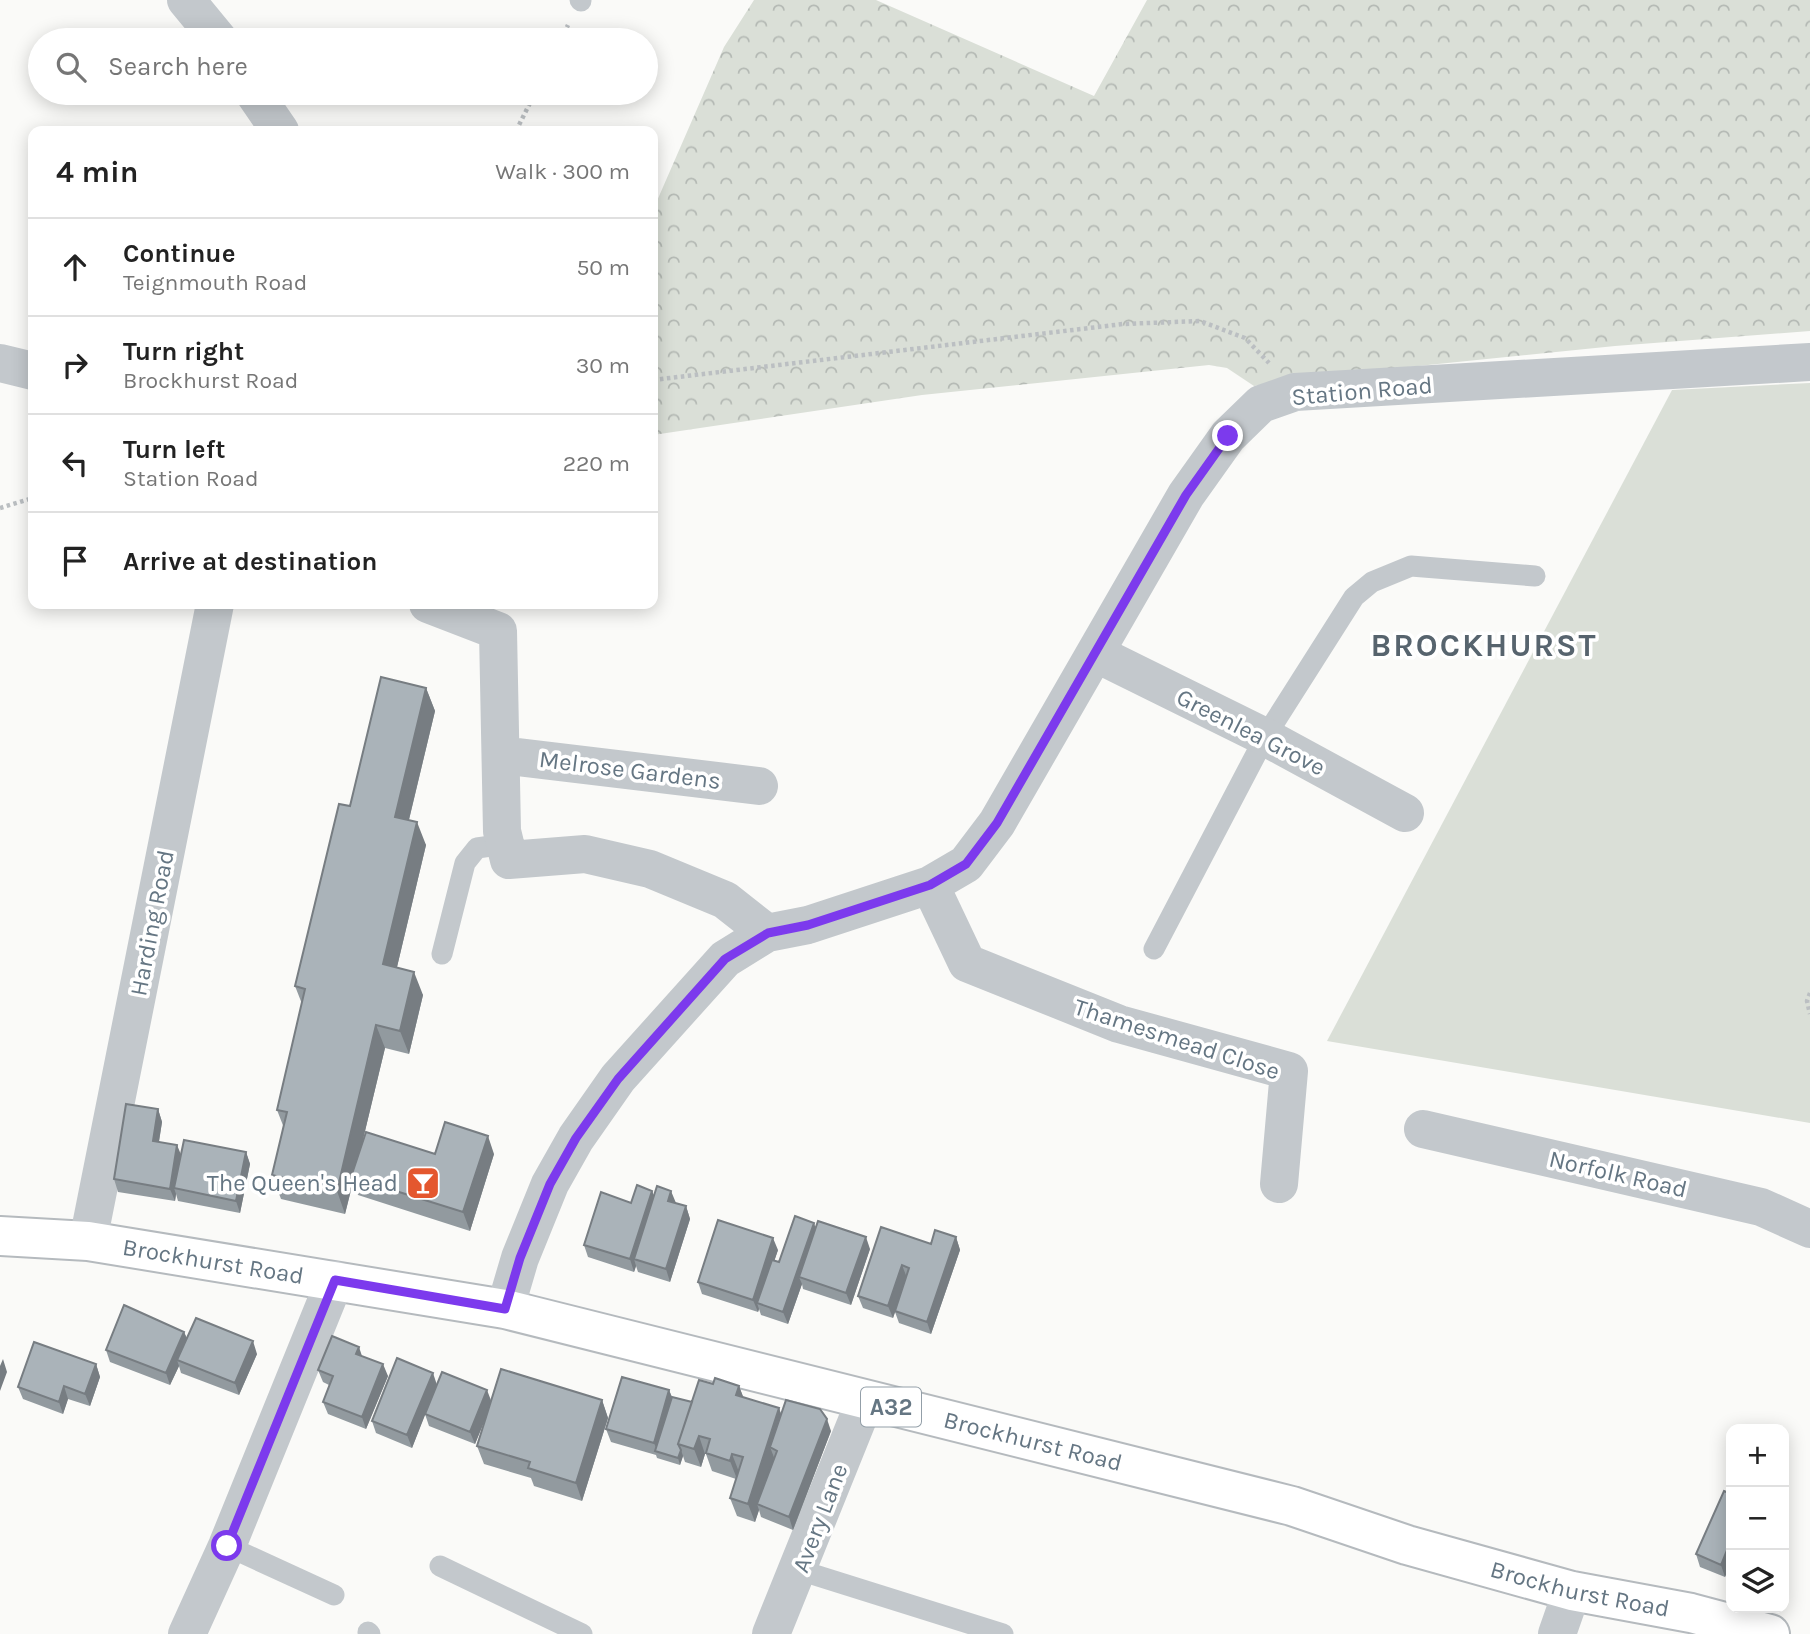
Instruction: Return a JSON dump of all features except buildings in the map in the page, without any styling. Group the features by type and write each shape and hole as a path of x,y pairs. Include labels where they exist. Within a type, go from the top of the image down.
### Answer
{"main road":[{"name":"Brockhurst Road","path":"0,1236 88,1241 505,1309 1292,1506 1407,1545 1572,1591 1691,1613 1770,1634"}],"street":[{"path":"186,0 209,28"},
{"path":"262,105 276,126"},
{"name":"Station Road","path":"505,1309 520,1258 545,1196 576,1138 618,1079 725,959 768,933 808,925 930,885 966,864 997,823 1097,654 1186,495 1228,436 1261,404 1296,392 1810,362"},
{"path":"0,363 28,369"},
{"name":"Harding Road","path":"88,1241 214,609"},
{"name":"Melrose Gardens","path":"441,609 498,631 505,844"},
{"name":"Greenlea Grove","path":"1097,654 1265,737 1405,813"},
{"name":"Melrose Gardens","path":"501,755 759,786"},
{"path":"505,844 509,860 585,854 650,869 725,900 768,933"},
{"name":"Thamesmead Close","path":"930,885 967,963 1119,1024 1289,1071 1279,1184"},
{"name":"Norfolk Road","path":"1423,1129 1761,1207 1810,1229"},
{"path":"187,1634 227,1546 335,1280"},
{"name":"Avery Lane","path":"771,1634 800,1570 866,1401"},
{"path":"1557,1634 1572,1591"}],"lane":[{"path":"1154,949 1265,737 1354,597 1372,582 1411,566 1535,576"},
{"path":"442,954 465,863 477,848 505,844"},
{"path":"227,1546 334,1595"},
{"path":"440,1566 582,1634"},
{"path":"800,1570 1003,1634"}],"path":[{"path":"518,126 529,105"},
{"path":"658,379 1123,324 1200,321 1245,338 1296,392"},
{"path":"0,508 28,500"},
{"path":"1810,993 1807,1001 1810,1014"}],"green space":[{"path":"754,0 876,0 1094,96 1147,0 1810,0 1810,331 1615,346 1300,378 1254,386 1227,368 1209,365 922,395 658,434 658,199 724,47"},
{"path":"1810,383 1810,1123 1327,1041 1672,390"}],"place":[{"name":"The Queen's Head","path":"423,1183"}],"district":[{"name":"BROCKHURST","path":"1484,645"}],"route":[{"path":"227,1546 335,1280 505,1309 520,1258 550,1184 576,1138 618,1079 725,959 768,933 808,925 930,885 966,864 997,823 1097,654 1186,495 1228,436"}]}
